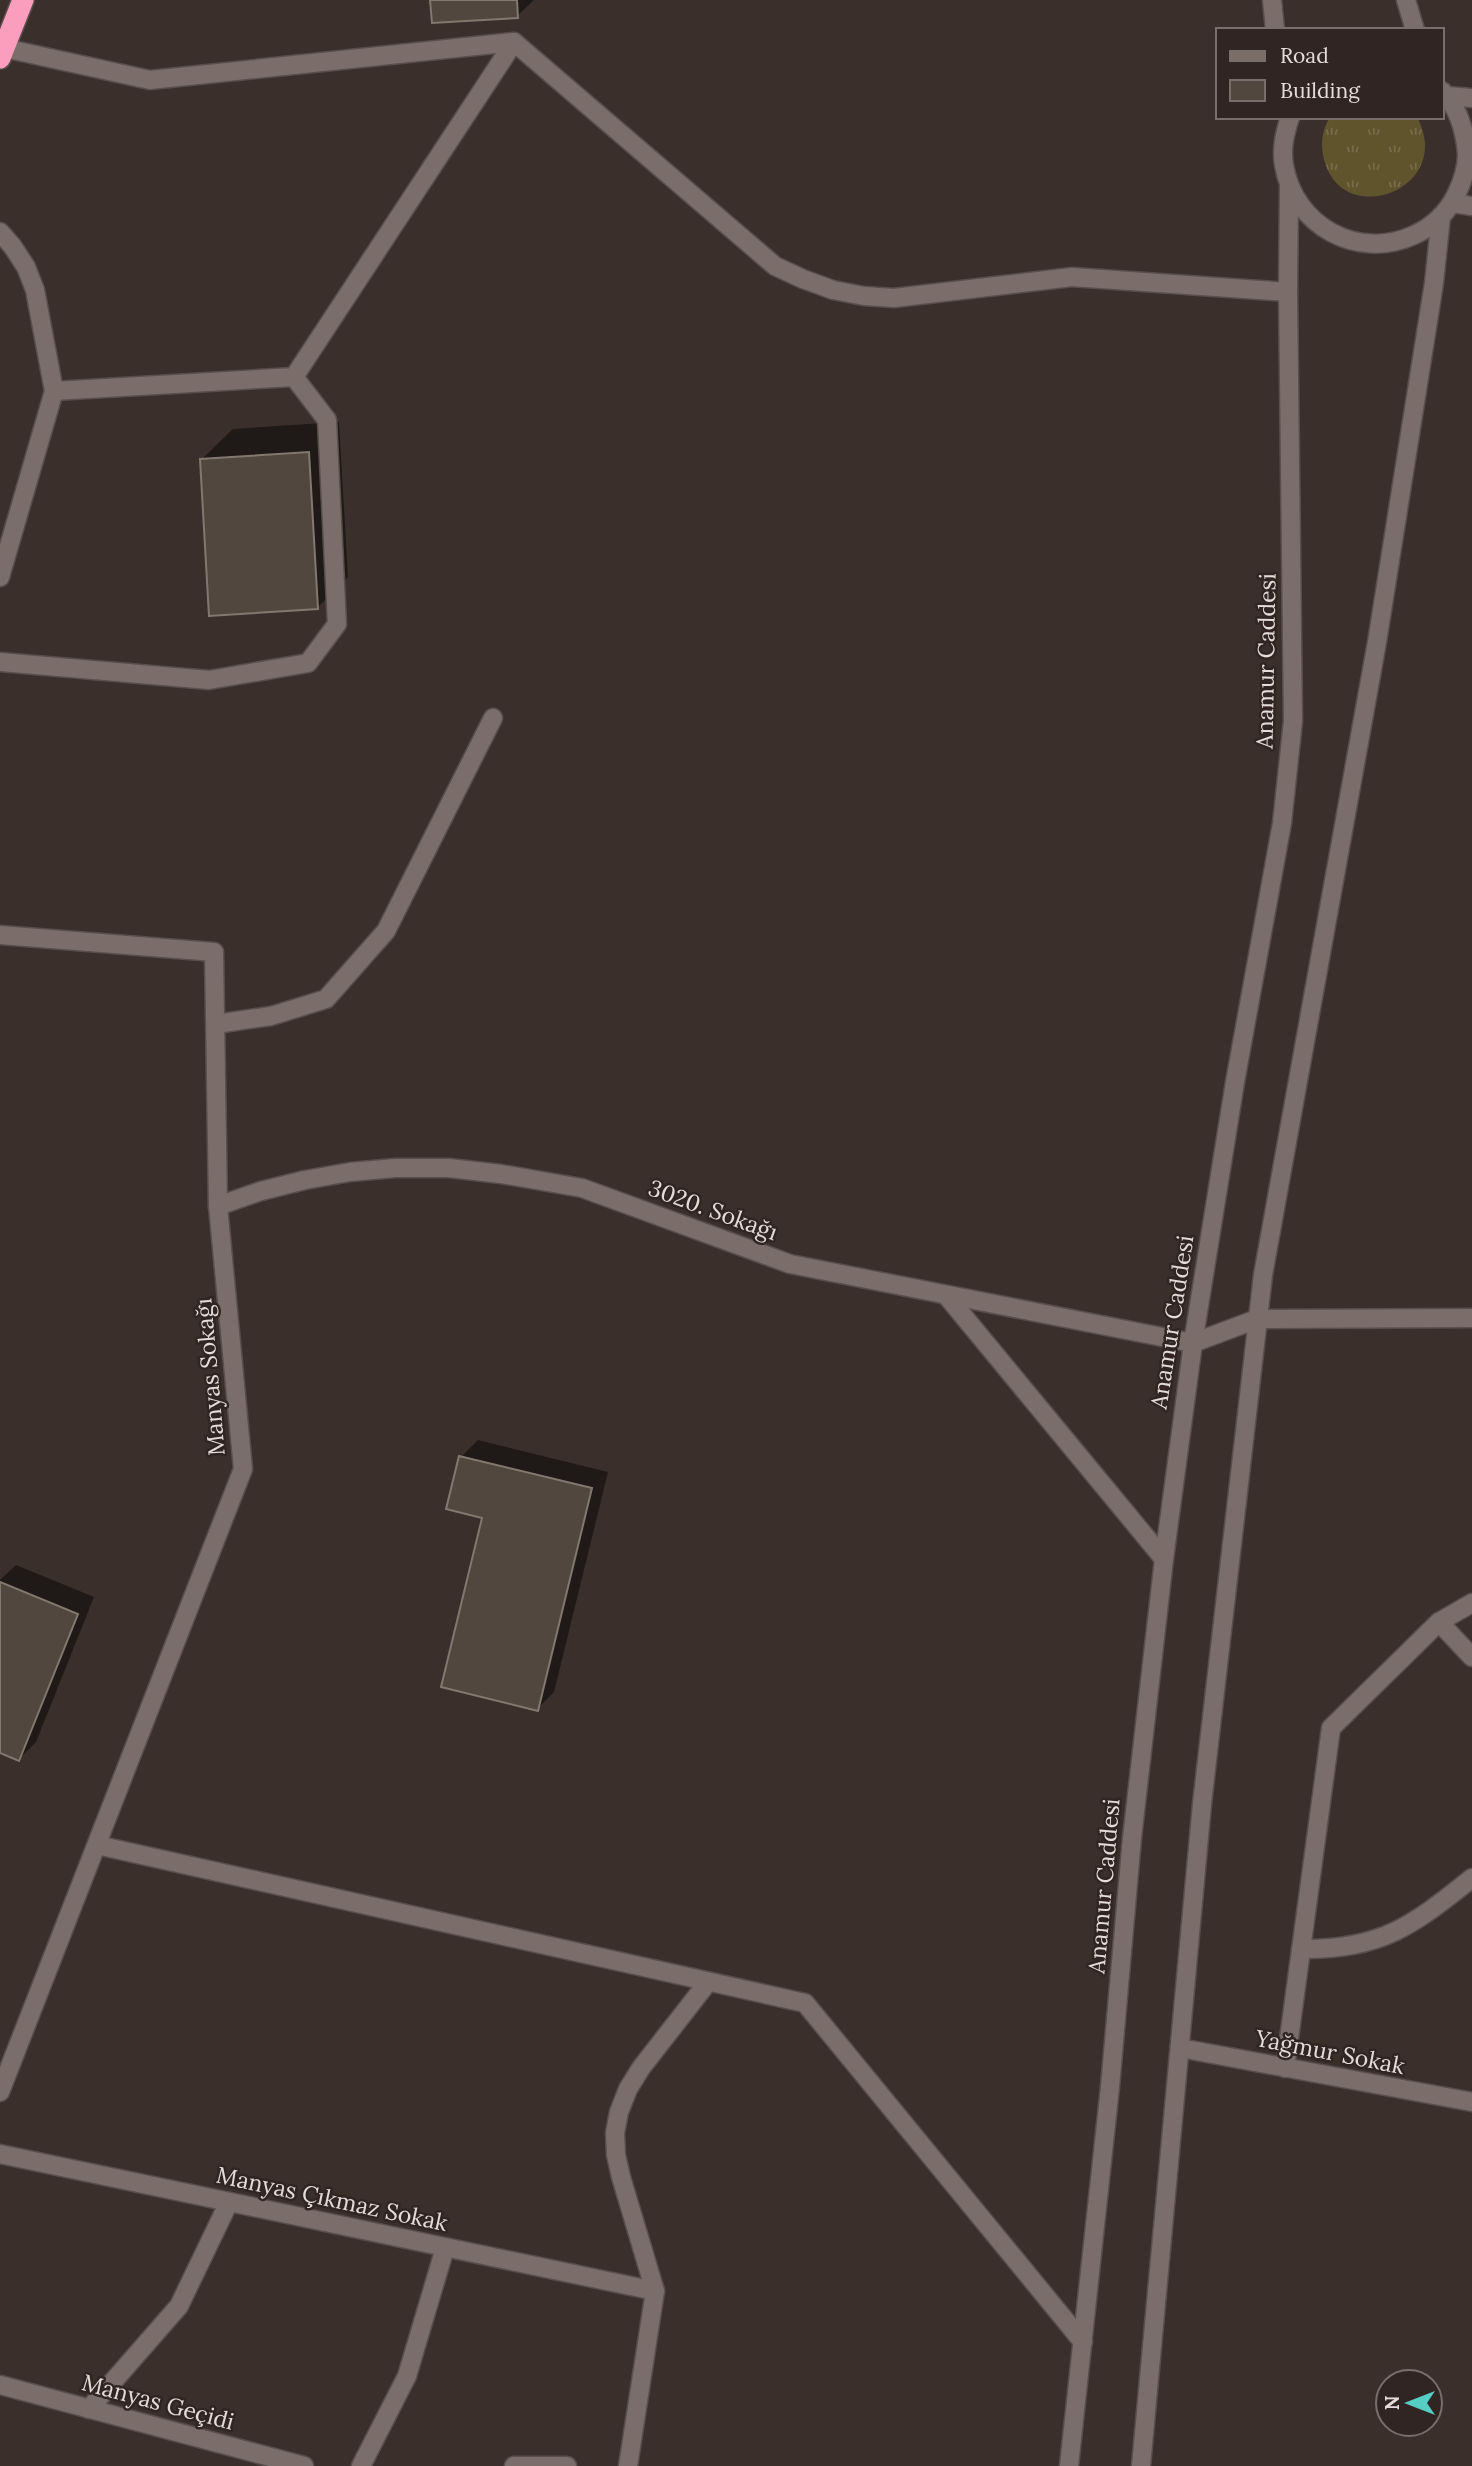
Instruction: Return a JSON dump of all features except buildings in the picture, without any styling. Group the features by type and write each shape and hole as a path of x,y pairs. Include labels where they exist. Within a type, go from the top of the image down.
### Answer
{"highway":[{"path":"2,53 23,0"}],"street":[{"path":"1272,0 1275,28"},
{"path":"1406,0 1414,28"},
{"path":"2,53 150,80 514,42 775,266 833,289 894,298 1072,277 1288,292"},
{"path":"294,377 514,42"},
{"path":"1445,93 1472,98"},
{"path":"1282,119 1283,163 1289,187 1300,206 1316,223 1335,236 1357,243 1380,245 1402,241 1424,231 1447,209 1462,183 1467,161 1466,138 1460,116 1445,93"},
{"path":"1283,139 1289,119"},
{"name":"Anamur Caddesi","path":"1069,2466 1110,2087 1132,1838 1164,1559 1193,1343 1235,1082 1282,823 1293,720 1289,187"},
{"path":"1447,209 1472,206"},
{"path":"1141,2466 1202,1804 1257,1319 1377,642 1447,209"},
{"path":"0,232 26,267 36,289 54,391 0,577"},
{"path":"54,391 294,377"},
{"path":"0,663 209,680 308,663 337,624 327,420 294,377"},
{"path":"216,1024 271,1016 326,999 386,931 493,718"},
{"name":"Manyas Sokağı","path":"0,935 214,952 218,1206 243,1469 0,2092"},
{"name":"3020. Sokağı","path":"218,1206 261,1191 350,1172 395,1168 449,1168 501,1174 582,1188 790,1264 1193,1343"},
{"path":"946,1295 1164,1559"},
{"path":"1193,1343 1257,1319 1472,1318"},
{"path":"1285,2068 1331,1728 1439,1622 1472,1603"},
{"path":"1439,1622 1472,1657"},
{"path":"97,1844 805,2003 1083,2342"},
{"path":"1301,1949 1332,1950 1384,1938 1427,1914 1472,1878"},
{"path":"628,2466 655,2291 621,2177 615,2133 619,2112 640,2068 708,1982"},
{"name":"Yağmur Sokak","path":"1180,2048 1472,2102"},
{"name":"Manyas Çıkmaz Sokak","path":"0,2154 655,2291"},
{"path":"89,2409 179,2306 229,2202"},
{"path":"361,2466 407,2376 445,2248"},
{"name":"Manyas Geçidi","path":"0,2385 304,2466"},
{"path":"514,2466 567,2466"}],"green space":[{"path":"1329,119 1418,119 1425,143 1421,164 1409,181 1392,192 1371,197 1351,193 1334,181 1324,159 1322,137"}]}
